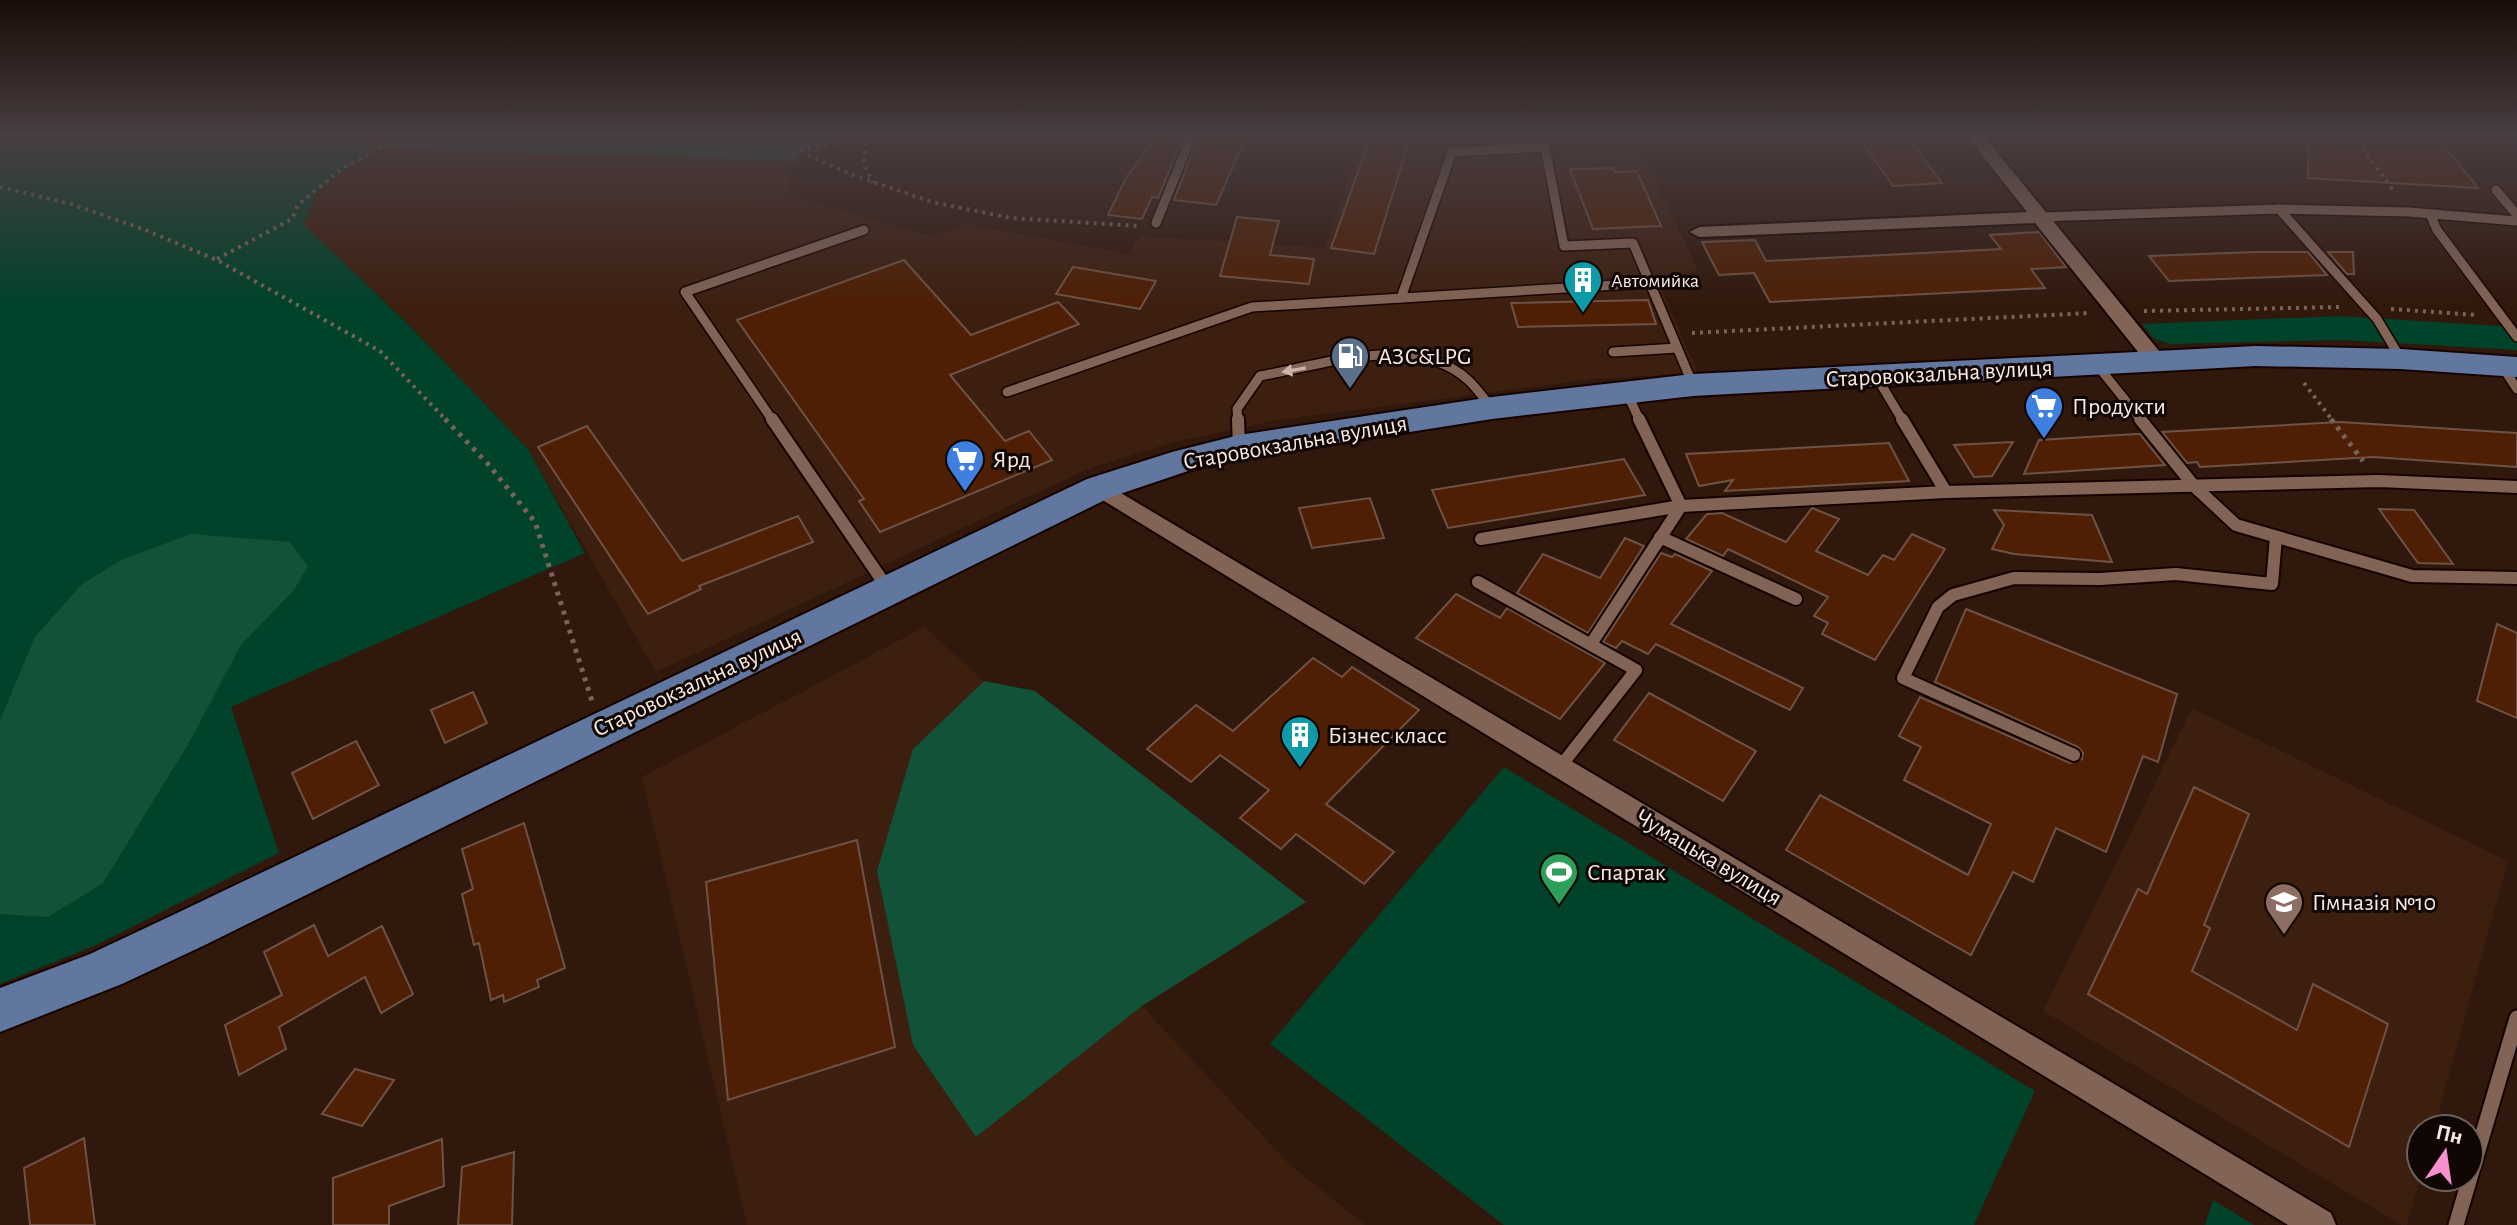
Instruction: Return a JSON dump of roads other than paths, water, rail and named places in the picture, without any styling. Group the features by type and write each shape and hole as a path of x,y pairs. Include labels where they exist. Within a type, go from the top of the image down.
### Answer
{"main road":[{"name":"Старовокзальна вулиця","path":"0,1010 149,949 1099,488 1184,460 1239,447 1492,408 1693,385 2284,356 2513,364"}],"street":[{"path":"2020,192 2157,362"},
{"path":"1699,232 2040,217"},
{"name":"Чумацька вулиця","path":"1099,488 2319,1225"}],"lane":[{"path":"1156,223 1169,192"},
{"path":"1401,298 1438,192"},
{"path":"1554,192 1564,246 1633,243 1693,385"},
{"path":"2498,192 2517,218"},
{"path":"2279,209 2377,319 2401,359"},
{"path":"2040,217 2279,209 2517,218"},
{"path":"2430,214 2513,364"},
{"path":"864,230 685,292 890,591"},
{"path":"1007,392 1252,307 1650,283"},
{"path":"1613,352 1677,348"},
{"path":"1239,447 1237,409 1260,376 1382,354 1425,357 1466,378 1492,408"},
{"path":"2097,365 2194,486 2236,525 2412,576 2517,578"},
{"path":"1876,376 1946,492"},
{"path":"1626,391 1681,506"},
{"path":"1481,539 1681,506 1946,492 2379,481 2517,487"},
{"path":"1591,644 1681,506"},
{"path":"1660,537 1796,599"},
{"path":"2074,755 1903,678 1938,607 1953,595 2014,578 2100,579 2176,574 2272,584 2276,537"},
{"path":"1478,582 1636,670 1560,767"},
{"path":"2456,1225 2517,1018"}],"place":[{"name":"Автомийка","path":"1583,314"},
{"name":"АЗС&LPG","path":"1350,390"},
{"name":"Продукти","path":"2044,440"},
{"name":"Ярд","path":"965,493"},
{"name":"Бізнес класс","path":"1300,769"},
{"name":"Спартак","path":"1559,906"},
{"name":"Гімназія №10","path":"2284,936"}]}
